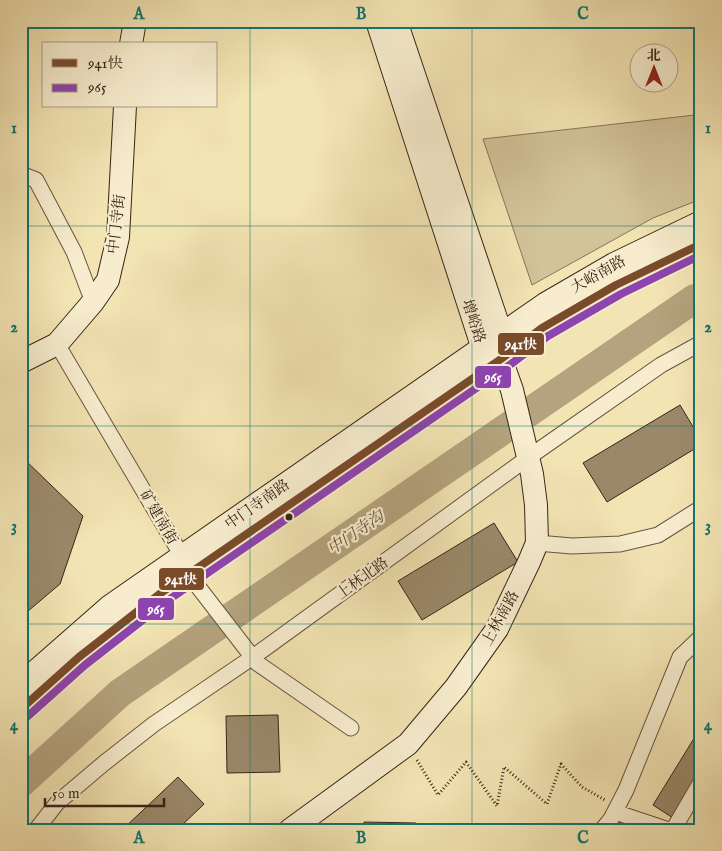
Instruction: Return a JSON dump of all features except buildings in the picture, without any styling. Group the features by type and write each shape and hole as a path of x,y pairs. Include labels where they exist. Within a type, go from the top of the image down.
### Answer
{"street":[{"path":"131,42 135,21"},
{"name":"增峪路","path":"377,21 492,354"},
{"name":"增峪路","path":"396,21 502,336 492,354"},
{"name":"中门寺街","path":"21,362 57,344 93,302 108,280 118,237 125,108"},
{"path":"21,174 36,180 74,252 93,302"},
{"name":"大峪南路","path":"502,336 545,304 614,264 701,222"},
{"name":"大峪南路","path":"492,354 542,328 616,285 701,244"},
{"name":"上林北路","path":"36,830 57,803 154,724 252,657 529,457 661,365 701,342"},
{"name":"矿建南街","path":"57,344 185,566 208,602 257,663 351,728"},
{"name":"上林南路","path":"290,830 408,744 456,687 497,629 536,543 536,505 529,457 512,390 492,354"},
{"name":"中门寺南路","path":"21,684 110,606 185,566 285,507 492,354"},
{"path":"536,543 572,546 620,544 658,535 701,508"},
{"name":"中门寺南路","path":"21,709 79,657 161,594 185,566"},
{"path":"602,830 612,819 626,790 680,657 701,637"},
{"path":"616,810 671,830 701,782"}],"path":[{"path":"408,744 438,795 466,762 497,806 504,767 547,804 561,764 582,787 616,810"}],"shaded area":[{"path":"701,102 701,199 653,218 532,285 483,139 695,115"}],"waterway":[{"name":"中门寺沟","path":"21,783 120,693 694,299 701,297"}],"transit line":[{"name":"941快","path":"21,709 79,657 161,593 501,359 542,328 616,285 701,244"},
{"name":"965","path":"28,716 85,665 167,601 507,367 548,336 621,294 701,255"}]}
